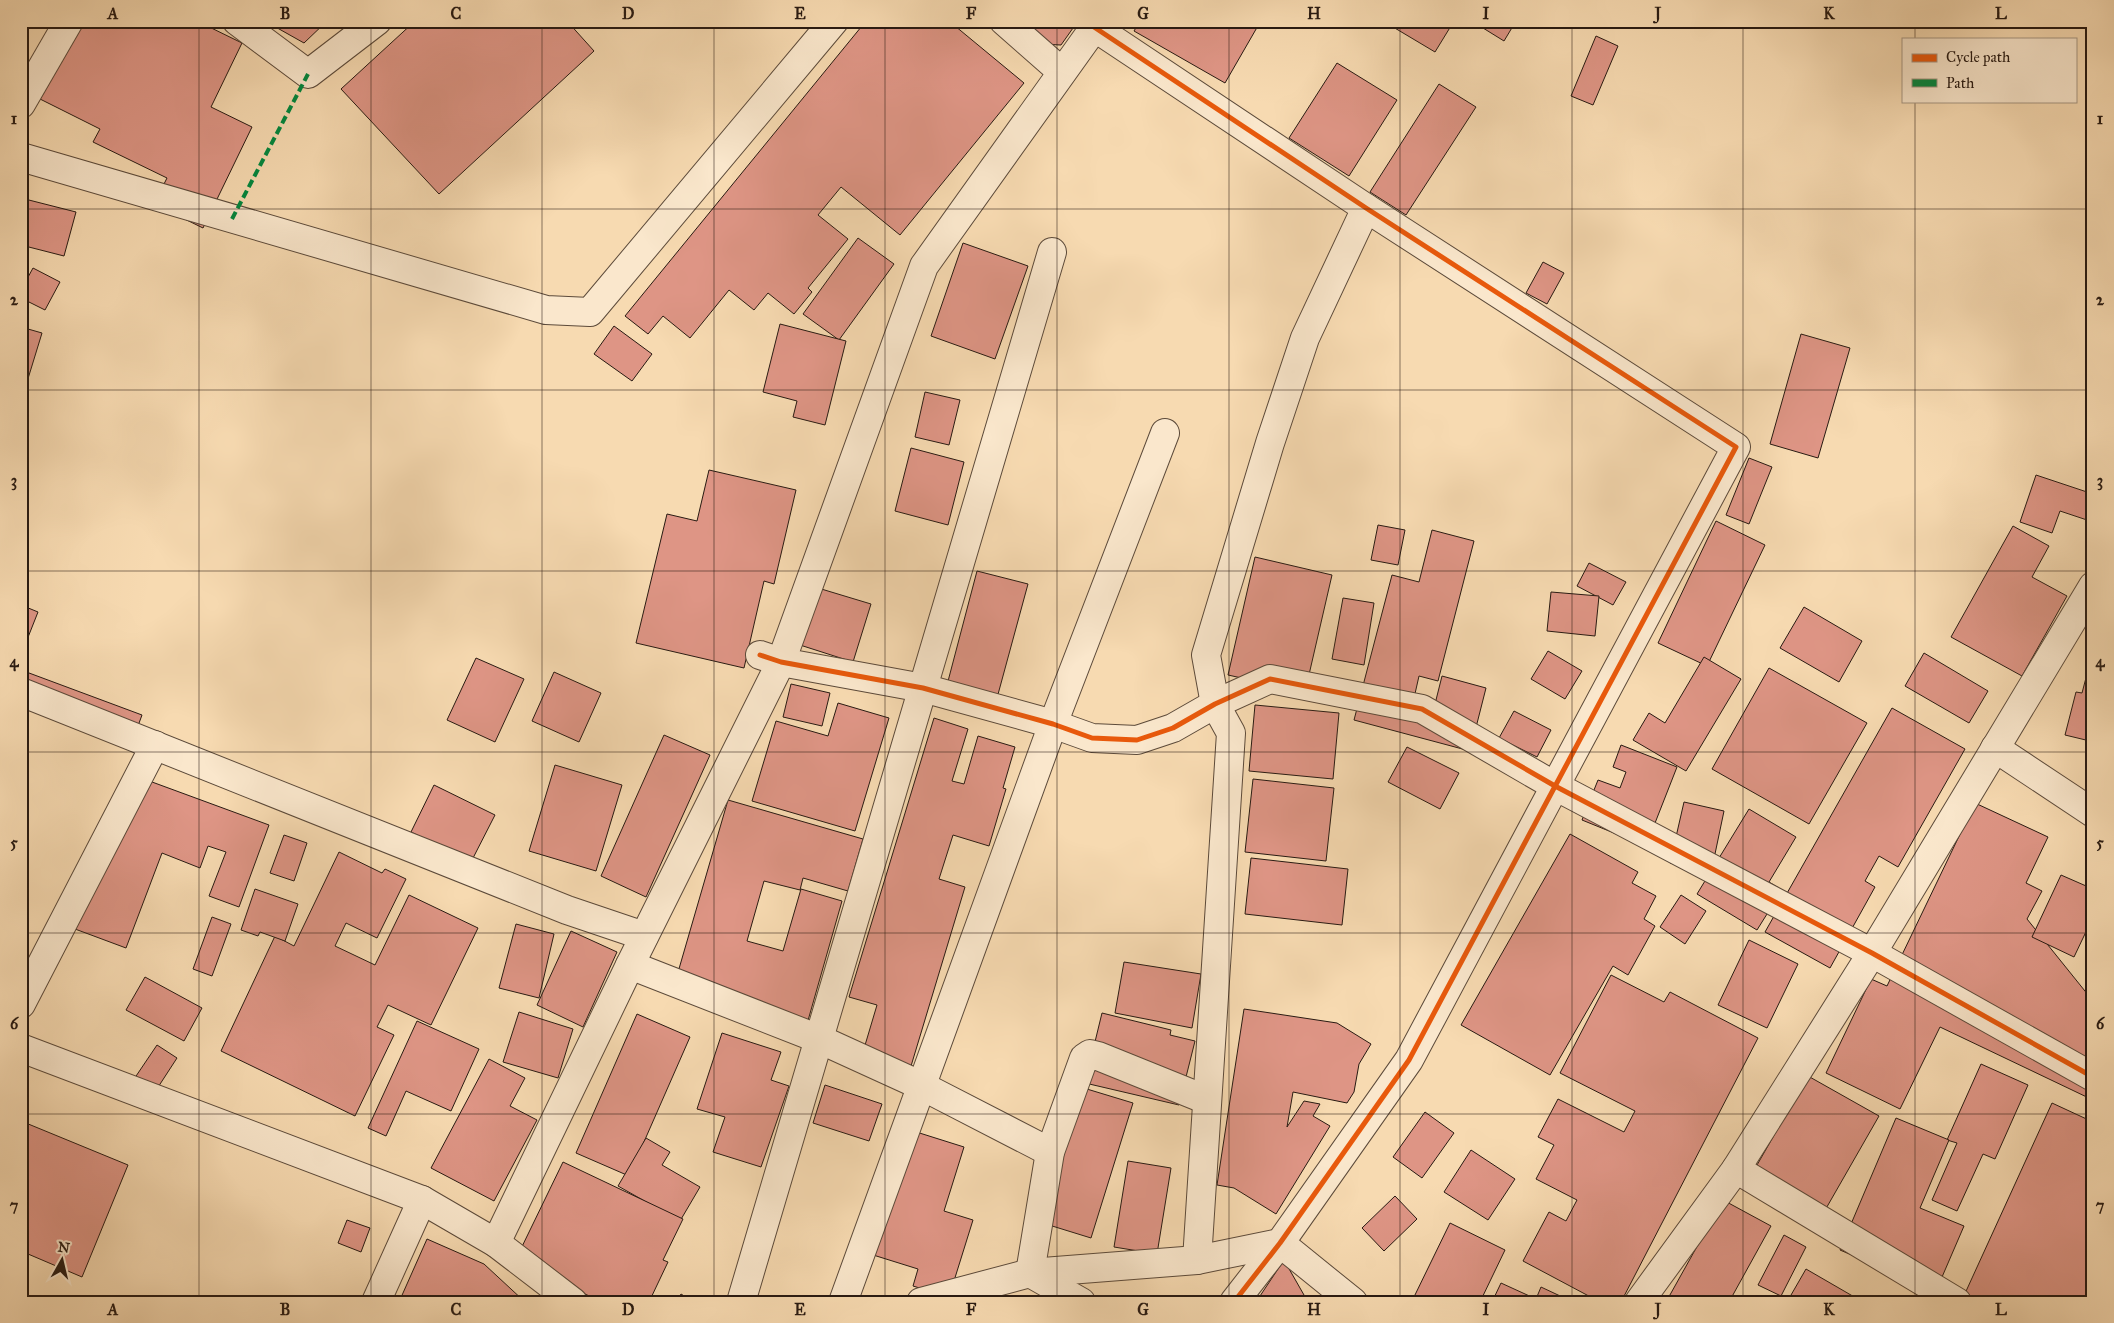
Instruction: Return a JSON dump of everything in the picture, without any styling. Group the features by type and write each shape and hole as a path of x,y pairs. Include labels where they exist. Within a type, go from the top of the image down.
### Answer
{"street":[{"path":"21,104 69,21"},
{"path":"237,21 308,74 377,21"},
{"path":"21,158 546,310 590,312 834,21"},
{"path":"1004,21 1062,72"},
{"path":"496,1243 644,936 771,658 924,266 1097,24 1366,208 1736,447 1409,1060 1280,1243 1234,1302"},
{"path":"1197,1260 1231,733 1216,704 1206,655 1270,443 1305,338 1366,208"},
{"path":"741,1302 1052,252"},
{"path":"843,1302 1053,724 1165,433"},
{"path":"1639,1302 1736,1169 1872,953 2093,586"},
{"path":"771,658 923,688 1053,724 1092,738 1137,740 1173,728 1216,704 1270,679 1422,709 1555,786 1872,953 2093,1077"},
{"path":"21,692 558,906 644,936"},
{"path":"21,1004 155,745"},
{"path":"1995,748 2093,813"},
{"path":"630,965 819,1039 922,1086 1050,1152"},
{"path":"21,1048 422,1200 496,1243 573,1302"},
{"path":"1030,1273 1050,1152 1084,1058 1090,1054 1207,1100"},
{"path":"1736,1169 1954,1301"},
{"path":"376,1302 422,1200"},
{"path":"921,1302 1030,1273 1197,1260 1280,1243"},
{"path":"1280,1243 1353,1302"},
{"path":"1030,1273 1081,1302"}],"building":[{"path":"21,21 27,21 21,35"},
{"path":"78,21 197,21 242,43 211,107 252,127 203,228 154,204 167,178 93,142 100,129 40,99"},
{"path":"270,21 327,21 304,43 272,25 273,23"},
{"path":"415,21 567,21 594,51 439,194 341,89"},
{"path":"866,21 949,21 1024,83 900,235 841,187 818,215 848,239 808,288 812,292 794,314 768,293 754,310 729,290 690,338 663,316 648,334 625,316"},
{"path":"1017,21 1078,21 1061,45 1039,44"},
{"path":"1140,21 1254,21 1259,24 1225,83 1134,31"},
{"path":"1383,21 1454,21 1435,52"},
{"path":"1487,21 1516,21 1504,41 1483,28"},
{"path":"1596,36 1618,46 1593,105 1571,96"},
{"path":"1337,63 1397,100 1349,176 1289,138"},
{"path":"1439,84 1476,107 1406,215 1370,192"},
{"path":"21,198 76,212 64,256 21,245"},
{"path":"858,238 894,264 839,340 803,314"},
{"path":"963,243 1028,266 995,359 931,336"},
{"path":"1543,262 1564,273 1547,304 1526,293"},
{"path":"33,268 60,282 45,310 21,298 21,290"},
{"path":"780,324 846,341 825,425 793,417 797,401 763,392"},
{"path":"614,326 652,354 632,381 594,354"},
{"path":"21,327 42,333 23,395 21,394"},
{"path":"1801,334 1850,348 1818,458 1770,444"},
{"path":"925,392 960,400 949,445 915,437"},
{"path":"911,448 964,462 948,525 895,511"},
{"path":"1749,458 1772,467 1749,524 1726,515"},
{"path":"709,470 796,490 774,584 764,581 744,668 636,643 667,514 697,521"},
{"path":"2036,475 2093,494 2093,522 2060,511 2052,533 2020,522"},
{"path":"1716,521 1765,545 1707,666 1658,643"},
{"path":"1378,525 1405,530 1398,565 1371,560"},
{"path":"2013,526 2049,546 2032,577 2067,596 2022,676 1951,637"},
{"path":"1432,530 1474,541 1438,681 1419,676 1412,707 1433,712 1442,676 1486,688 1470,751 1354,720 1392,575 1419,582"},
{"path":"1255,557 1332,575 1305,692 1228,675"},
{"path":"1589,563 1626,582 1613,605 1577,586"},
{"path":"977,571 1028,584 997,698 947,685"},
{"path":"818,588 871,604 853,662 800,645"},
{"path":"1551,592 1599,596 1595,636 1547,631"},
{"path":"1343,598 1374,603 1364,665 1332,659"},
{"path":"21,605 38,612 21,655"},
{"path":"1804,607 1862,641 1839,682 1780,648"},
{"path":"1548,651 1582,671 1565,699 1531,679"},
{"path":"2093,651 2093,730 2090,741 2065,735 2076,692 2082,693"},
{"path":"1924,653 1988,691 1969,723 1905,686"},
{"path":"1704,657 1741,679 1686,771 1633,740 1649,713 1665,723"},
{"path":"476,658 524,679 495,742 447,720"},
{"path":"1769,668 1867,723 1809,824 1712,769"},
{"path":"21,670 142,715 135,734 21,690"},
{"path":"554,672 601,693 579,742 532,721"},
{"path":"791,684 830,693 822,726 783,717"},
{"path":"838,703 889,718 855,831 752,801 776,721 828,736"},
{"path":"1255,705 1339,713 1333,779 1249,771"},
{"path":"1892,708 1965,749 1898,867 1879,856 1865,881 1875,887 1830,968 1765,932"},
{"path":"1514,711 1551,730 1537,757 1499,738"},
{"path":"934,718 968,729 952,781 964,784 978,736 1015,747 1003,788 1006,789 989,846 953,835 939,879 965,887 908,1076 860,1062 877,1005 849,997"},
{"path":"664,735 710,755 646,897 601,876"},
{"path":"1621,745 1677,767 1646,846 1582,820 1598,780 1620,788 1626,772 1613,767"},
{"path":"1407,747 1459,773 1440,809 1388,782"},
{"path":"555,765 622,785 596,871 529,851"},
{"path":"133,775 269,825 239,907 209,896 226,852 208,846 200,868 162,853 126,948 75,929"},
{"path":"1253,779 1334,788 1326,861 1245,852"},
{"path":"434,785 495,815 471,862 411,832"},
{"path":"728,800 863,839 848,891 803,878 800,890 764,881 747,941 783,951 801,889 842,901 807,1024 674,986"},
{"path":"1684,802 1724,811 1711,873 1670,863"},
{"path":"1975,803 2048,837 2026,883 2042,891 2027,919 2093,1001 2093,1100 1940,1027 1900,1109 1826,1073 1871,979 1887,986"},
{"path":"1749,809 1796,837 1769,882 1782,890 1757,930 1697,894"},
{"path":"1570,834 1638,872 1632,883 1656,896 1644,919 1655,926 1628,975 1613,966 1550,1075 1461,1025"},
{"path":"284,835 307,843 294,881 270,873"},
{"path":"339,852 382,873 385,869 406,879 377,938 346,923 335,946 375,965 409,895 478,928 431,1025 388,1005 377,1027 394,1035 355,1116 221,1051 275,936 294,946"},
{"path":"1251,858 1348,869 1342,925 1245,914"},
{"path":"2061,875 2093,889 2093,917 2074,957 2032,937"},
{"path":"255,889 298,904 285,941 260,932 258,936 241,930"},
{"path":"1681,895 1706,911 1685,944 1660,927"},
{"path":"212,917 231,924 212,976 193,969"},
{"path":"516,924 554,934 539,998 499,988"},
{"path":"571,931 617,952 583,1027 537,1005"},
{"path":"1749,940 1798,964 1767,1028 1718,1005"},
{"path":"1124,962 1201,974 1192,1028 1115,1013"},
{"path":"1611,975 1664,1002 1670,992 1758,1038 1621,1302 1600,1302 1523,1261 1549,1212 1566,1221 1577,1200 1536,1179 1554,1145 1538,1137 1558,1099 1624,1132 1635,1111 1560,1073"},
{"path":"145,977 202,1008 184,1041 126,1010"},
{"path":"1244,1009 1337,1023 1371,1044 1359,1064 1354,1092 1347,1103 1293,1092 1287,1127 1304,1101 1320,1104 1313,1116 1330,1126 1276,1214 1234,1188 1217,1185"},
{"path":"519,1012 573,1029 558,1078 503,1062"},
{"path":"1102,1013 1171,1030 1170,1035 1195,1041 1179,1105 1085,1083"},
{"path":"637,1014 690,1037 629,1176 576,1153"},
{"path":"417,1021 479,1049 451,1111 406,1091 386,1136 368,1128"},
{"path":"722,1033 781,1052 771,1080 789,1086 761,1167 713,1152 725,1117 697,1109"},
{"path":"157,1045 177,1058 151,1098 130,1085"},
{"path":"489,1059 525,1078 510,1106 537,1120 494,1201 431,1168"},
{"path":"1981,1064 2028,1085 1995,1159 1983,1154 1957,1211 1932,1200 1957,1143 1947,1140"},
{"path":"1808,1076 1879,1116 1820,1219 1749,1179"},
{"path":"825,1085 882,1104 869,1141 813,1123"},
{"path":"1077,1086 1133,1103 1091,1238 1036,1221"},
{"path":"2052,1103 2093,1122 2093,1295 2090,1302 1965,1302 1962,1300"},
{"path":"1425,1112 1454,1133 1422,1178 1393,1157"},
{"path":"1896,1118 1949,1140 1920,1208 1964,1226 1936,1291 1840,1250"},
{"path":"21,1121 128,1165 82,1277 21,1251"},
{"path":"910,1130 964,1147 944,1211 973,1220 949,1297 913,1286 918,1269 870,1254"},
{"path":"646,1138 670,1152 662,1165 700,1187 680,1221 618,1186"},
{"path":"1471,1150 1515,1179 1488,1220 1444,1192"},
{"path":"1128,1161 1171,1168 1157,1254 1114,1247"},
{"path":"563,1162 683,1219 663,1260 668,1262 649,1302 602,1302 515,1261"},
{"path":"1395,1196 1417,1219 1384,1251 1362,1228"},
{"path":"1723,1200 1771,1226 1729,1302 1666,1302"},
{"path":"347,1220 370,1228 361,1252 338,1243"},
{"path":"1450,1223 1505,1250 1480,1302 1419,1302 1413,1299"},
{"path":"1784,1235 1806,1247 1781,1296 1758,1285"},
{"path":"427,1239 484,1264 525,1302 399,1302"},
{"path":"1284,1260 1308,1302 1256,1302"},
{"path":"1806,1269 1863,1302 1787,1302"},
{"path":"1501,1283 1536,1299 1541,1287 1573,1302 1492,1302"},
{"path":"681,1294 694,1302 676,1302"}],"marked path":[{"path":"232,219 308,74"}],"cycle path":[{"path":"1094,27 1366,208 1736,447 1409,1060 1280,1243 1234,1302"},
{"path":"760,655 781,662 923,688 1053,724 1092,738 1137,740 1173,728 1215,704 1270,679 1422,709 1555,786 1872,953 2093,1077"}]}
